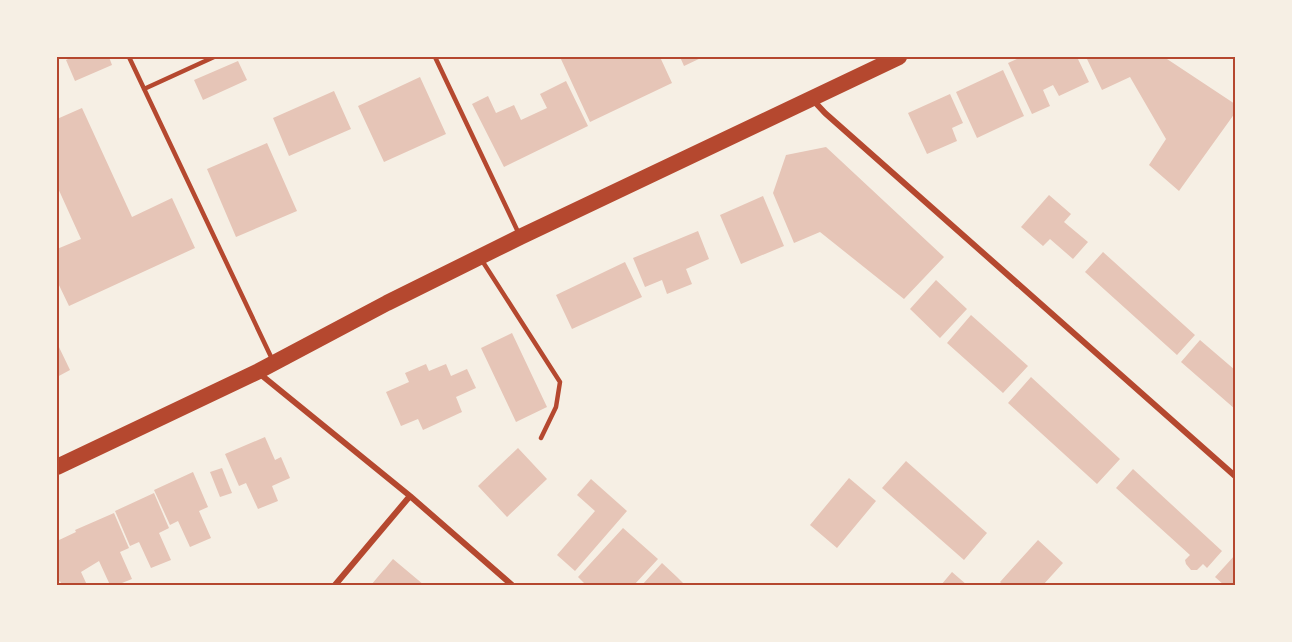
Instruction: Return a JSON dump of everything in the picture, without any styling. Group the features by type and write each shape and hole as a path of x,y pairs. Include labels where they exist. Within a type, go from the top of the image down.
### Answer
{"highway":[{"path":"57,467 257,372 520,237 899,57"}],"street":[{"path":"811,99 1235,476"},
{"path":"257,372 410,496 512,585"},
{"path":"335,585 410,496"}],"lane":[{"path":"129,57 274,362"},
{"path":"144,89 214,57"},
{"path":"435,57 520,237"},
{"path":"480,257 560,382 556,407 541,438"}],"building":[{"path":"72,57 109,57 112,65 75,81 66,60"},
{"path":"560,57 660,57 672,83 590,122"},
{"path":"680,57 703,57 684,66"},
{"path":"1021,57 1077,57 1089,82 1059,96 1053,85 1043,90 1050,106 1032,114 1008,63"},
{"path":"1086,57 1164,57 1235,104 1235,113 1179,191 1149,165 1166,139 1130,77 1102,90"},
{"path":"238,61 247,80 203,100 194,80"},
{"path":"1003,70 1024,116 977,138 956,92"},
{"path":"420,77 446,134 384,162 358,106"},
{"path":"566,81 588,126 504,167 472,104 488,96 496,113 514,105 521,120 547,108 540,94"},
{"path":"334,91 351,129 289,156 273,118"},
{"path":"950,94 963,123 952,128 957,141 927,154 908,113"},
{"path":"82,108 132,217 172,198 195,248 69,306 57,281 57,249 81,239 57,186 57,119"},
{"path":"267,143 297,211 236,237 207,169"},
{"path":"826,147 944,257 904,299 820,232 794,243 773,193 786,155"},
{"path":"1049,195 1071,214 1064,222 1088,242 1073,259 1050,239 1043,246 1021,227"},
{"path":"763,196 784,246 741,264 720,215"},
{"path":"698,231 709,259 686,269 692,284 667,294 662,280 645,287 633,258"},
{"path":"1103,252 1195,335 1177,355 1085,272"},
{"path":"625,262 642,297 572,329 556,295"},
{"path":"936,280 967,309 940,338 910,309"},
{"path":"971,315 1028,366 1003,393 947,343"},
{"path":"512,333 547,407 516,422 481,348"},
{"path":"1200,340 1235,370 1235,409 1181,362"},
{"path":"57,343 70,370 57,377"},
{"path":"426,364 429,371 446,364 451,376 467,369 476,388 456,397 462,412 423,430 418,419 401,426 386,392 409,382 405,373"},
{"path":"1031,377 1120,459 1097,484 1008,403"},
{"path":"265,437 275,460 281,457 290,478 272,486 278,501 258,509 246,483 239,486 225,454"},
{"path":"518,448 547,479 507,517 478,486"},
{"path":"906,461 987,533 964,560 882,488"},
{"path":"222,468 232,493 220,497 210,472"},
{"path":"1133,469 1222,551 1207,568 1203,564 1197,570 1191,570 1185,560 1190,555 1116,488"},
{"path":"193,472 208,507 199,511 211,538 190,547 178,521 170,525 154,490"},
{"path":"849,478 876,501 837,548 810,525"},
{"path":"591,479 627,511 575,571 557,555 595,511 577,495"},
{"path":"154,493 169,528 159,533 171,560 151,568 139,542 130,546 115,511"},
{"path":"114,513 129,548 120,552 132,579 117,585 110,585 99,561 81,572 87,585 62,585 60,581 57,583 57,541 76,532 75,530"},
{"path":"623,528 658,559 634,585 586,585 578,577"},
{"path":"1038,540 1063,563 1043,585 1003,585 1000,582"},
{"path":"1235,555 1235,585 1224,585 1215,577"},
{"path":"393,559 424,585 371,585"},
{"path":"662,563 677,577 685,585 642,585"},
{"path":"952,572 967,585 941,585"}]}
